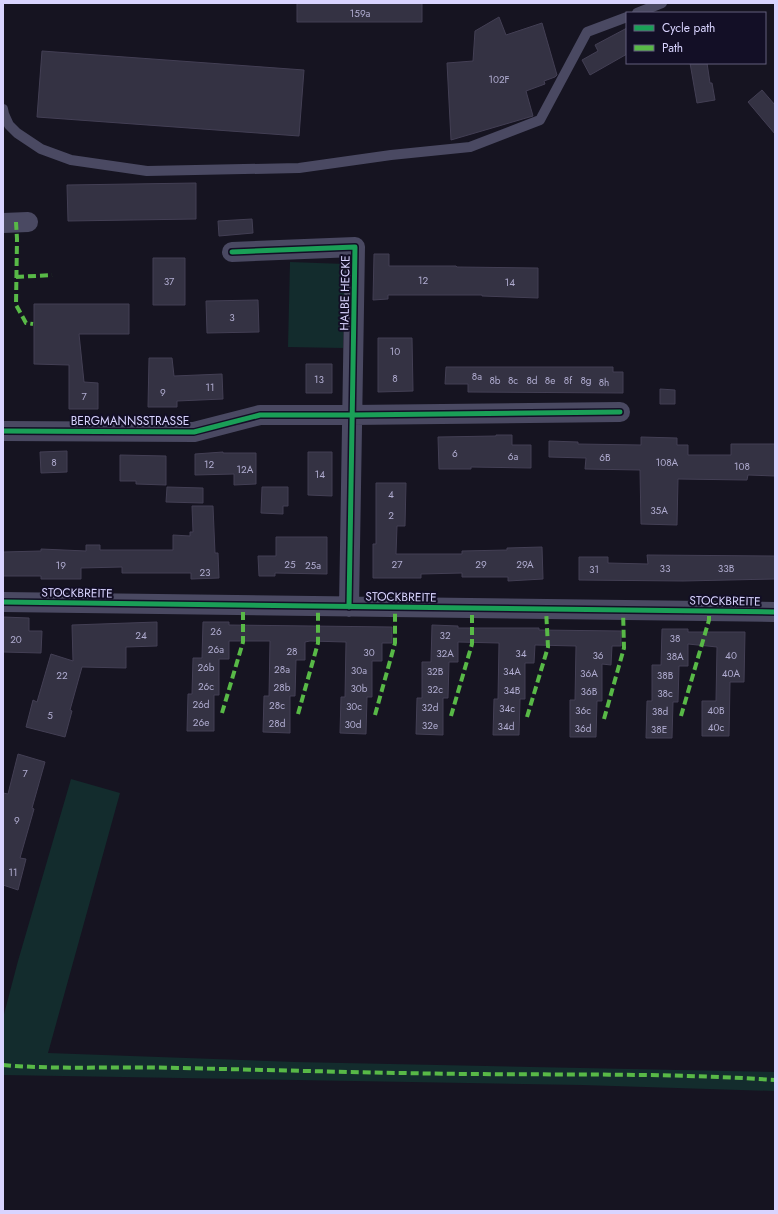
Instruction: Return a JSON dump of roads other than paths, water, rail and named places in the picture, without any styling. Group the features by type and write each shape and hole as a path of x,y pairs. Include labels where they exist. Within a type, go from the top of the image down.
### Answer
{"street":[{"path":"3,223 28,222"},
{"name":"HALBE HECKE","path":"232,252 356,247 349,606"},
{"path":"352,415 620,412"},
{"name":"BERGMANNSSTRASSE","path":"3,431 194,432 260,415 352,415"},
{"name":"STOCKBREITE","path":"3,602 775,612"}],"lane":[{"path":"640,12 662,3"},
{"path":"3,109 9,125 17,133 41,149 71,160 147,171 299,168 391,155 470,147 540,120 587,32 626,17"}]}
